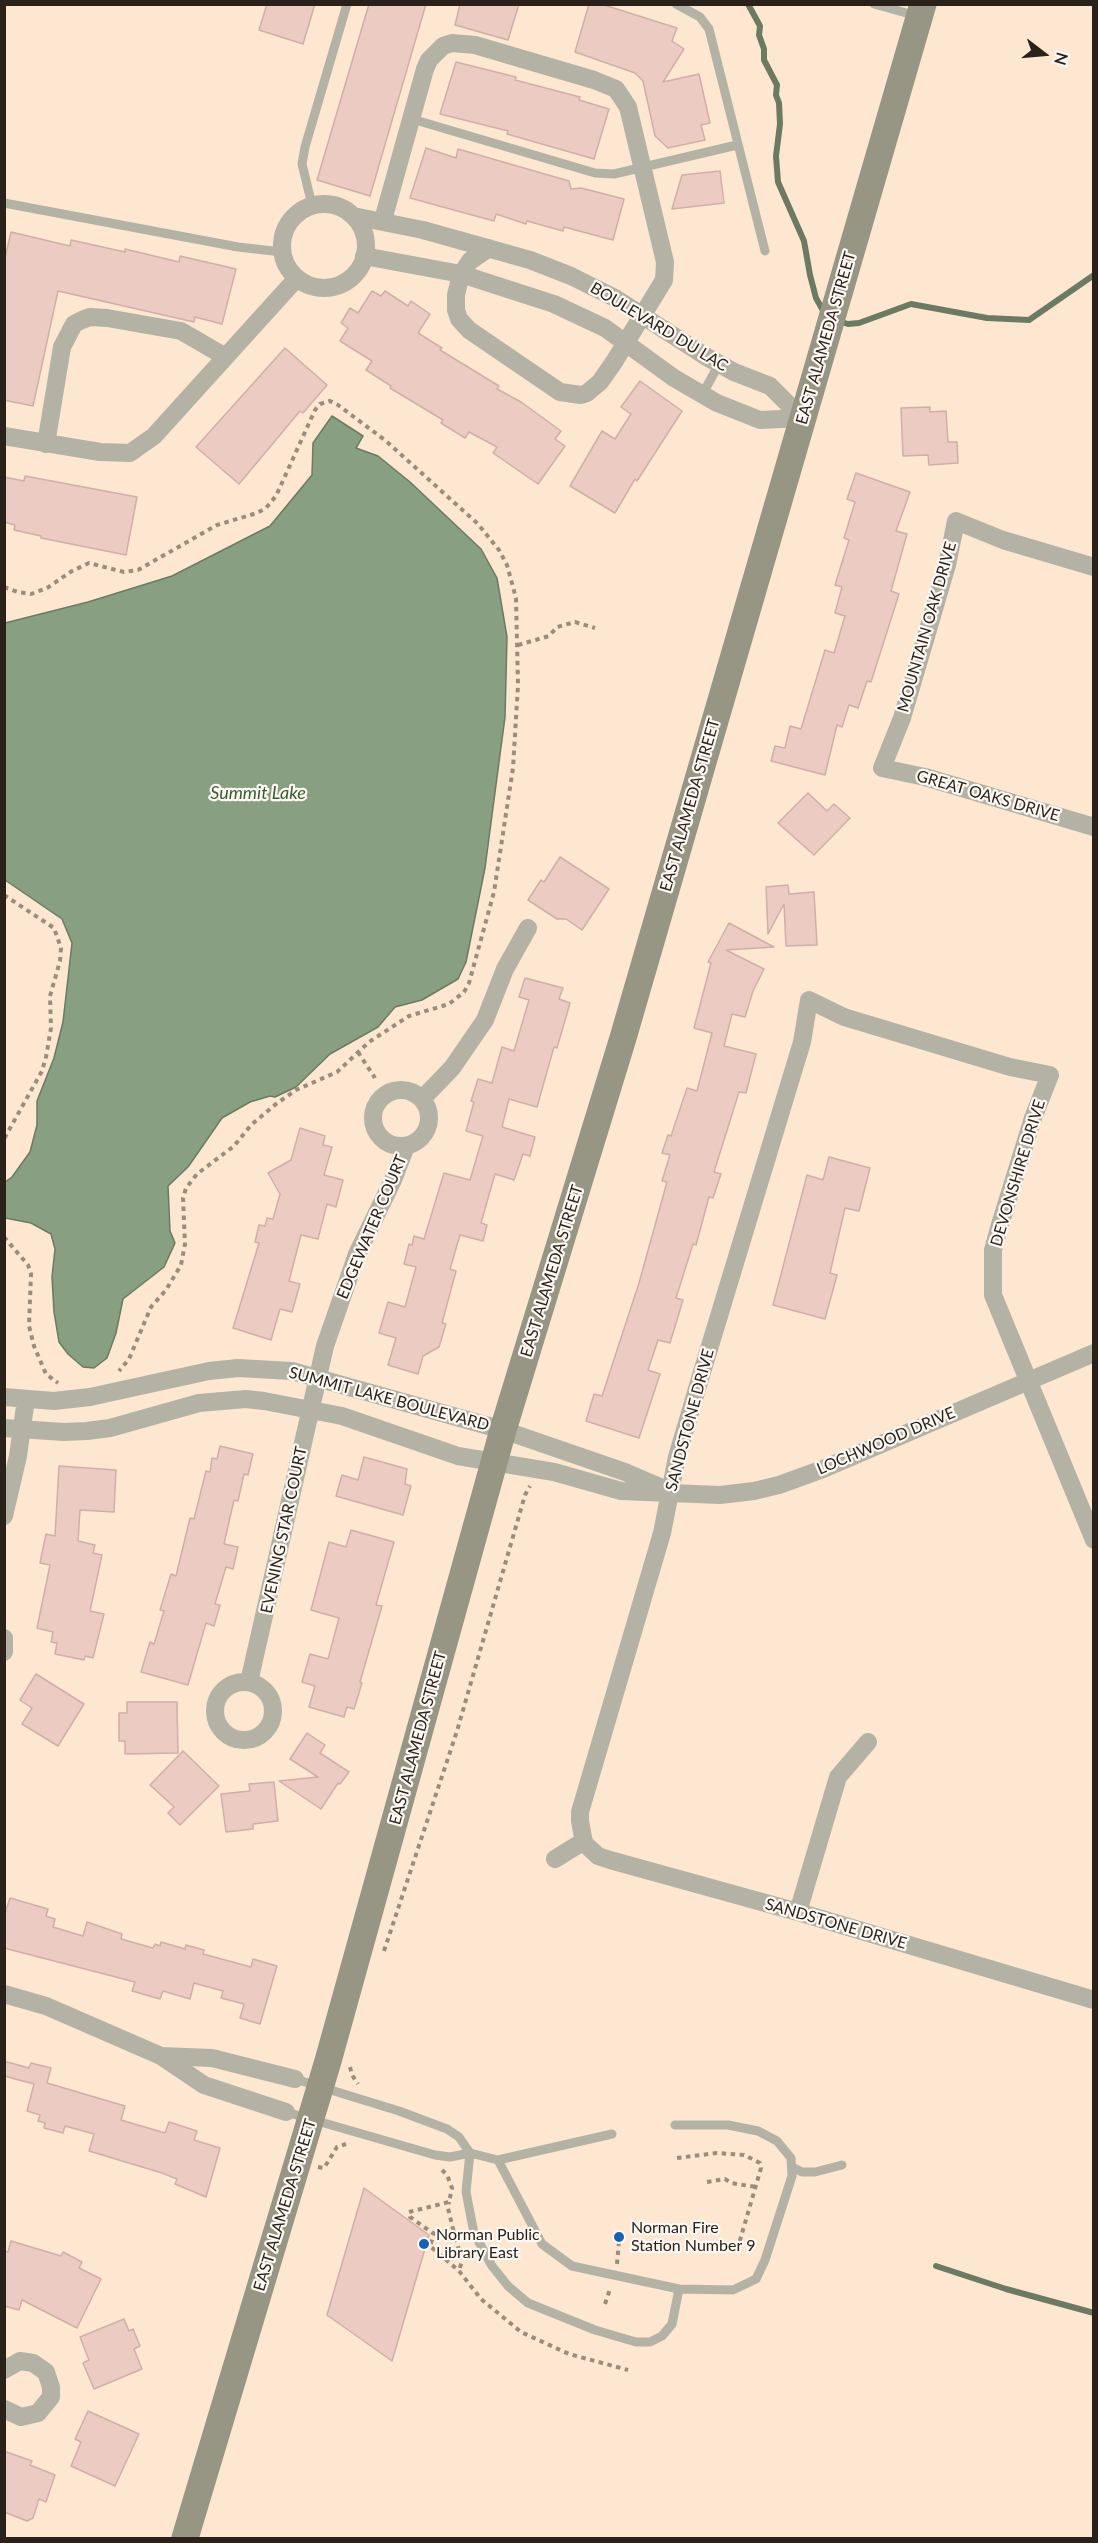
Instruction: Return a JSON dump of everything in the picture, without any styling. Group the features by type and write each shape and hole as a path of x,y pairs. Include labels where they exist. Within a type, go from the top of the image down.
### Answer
{"street":[{"name":"EAST ALAMEDA STREET","path":"185,2538 298,2116 308,2083 364,1934 505,1464 623,1038 921,11"},
{"path":"383,220 425,69 435,52 452,43 475,45 594,80 616,89 628,106 665,262 664,280 627,342"},
{"path":"326,204 343,208 353,216 363,231 365,242 361,265 351,277 333,286 320,287 308,285 297,278 284,260 282,252 283,235 297,213 312,205 326,204"},
{"name":"BOULEVARD DU LAC","path":"353,216 383,220 489,248 530,260 571,276 615,298 719,364 770,386 802,418"},
{"path":"461,274 470,261 489,248"},
{"name":"BOULEVARD DU LAC","path":"364,256 461,274 554,304 605,328 674,378 702,395 760,420 802,418"},
{"name":"BOULEVARD DU LAC","path":"461,274 456,295 456,310 459,319 469,330 560,392 580,395 587,393 600,382 627,342"},
{"path":"4,436 100,452 130,453 154,436 297,278"},
{"path":"46,444 62,347 74,324 81,320 90,317 107,318 181,331 224,356"},
{"name":"MOUNTAIN OAK DRIVE","path":"882,768 906,707 947,565 956,521 1003,540 1094,567"},
{"name":"GREAT OAKS DRIVE","path":"882,768 925,777 1094,827"},
{"path":"422,1099 452,1068 485,1020 505,969 528,928"},
{"name":"DEVONSHIRE DRIVE","path":"809,1000 844,1017 1010,1067 1050,1075 1033,1118 993,1250 993,1295 1094,1540"},
{"name":"SANDSTONE DRIVE","path":"809,1000 802,1042 699,1382 670,1491 662,1533 580,1812 584,1841 598,1856 798,1912 1094,2000"},
{"name":"EDGEWATER COURT","path":"404,1090 415,1093 422,1099 428,1110 428,1129 420,1140 406,1146 390,1145 378,1135 373,1116 376,1104 391,1091 404,1090"},
{"name":"EDGEWATER COURT","path":"316,1377 357,1254 393,1180 406,1146"},
{"name":"LOCHWOOD DRIVE","path":"505,1464 554,1472 621,1491 670,1491 720,1495 754,1491 779,1485 823,1469 1094,1353"},
{"name":"SUMMIT LAKE BOULEVARD","path":"4,1397 54,1401 90,1398 176,1377 238,1368 292,1371 513,1434"},
{"name":"EVENING STAR COURT","path":"249,1682 316,1377"},
{"path":"4,1516 13,1429 26,1399"},
{"name":"SUMMIT LAKE BOULEVARD","path":"13,1429 64,1432 110,1428 183,1407 223,1401 264,1401 342,1416 458,1456 505,1464"},
{"name":"LOCHWOOD DRIVE","path":"513,1434 625,1472 670,1491"},
{"path":"4,1638 4,1652"},
{"path":"798,1912 838,1777 868,1742"},
{"path":"555,1859 584,1841"},
{"path":"4,1994 46,2006 161,2056 204,2085 298,2116"},
{"path":"161,2056 212,2058 308,2083"},
{"path":"4,2370 20,2361 33,2363 46,2372 51,2387 51,2397 39,2413 21,2417 4,2409"}],"lane":[{"path":"312,205 302,164 304,147 347,4"},
{"path":"676,4 700,17 709,29 765,251"},
{"path":"874,4 921,11"},
{"path":"412,119 595,173 614,174 737,145"},
{"path":"4,203 238,247 282,252"},
{"path":"702,395 719,364"},
{"path":"308,2083 399,2111 447,2129 459,2137 470,2152 466,2192 474,2233 492,2266 508,2286 528,2303 595,2330 636,2342 650,2342 662,2336 672,2325 679,2289"},
{"path":"298,2116 435,2155 450,2157 470,2152 498,2160 612,2134"},
{"path":"498,2160 542,2244 572,2266 679,2289 733,2290 756,2279 769,2250 792,2176 791,2158 777,2141 758,2131 728,2125 675,2125"},
{"path":"792,2167 802,2172 815,2172 842,2165"}],"path":[{"path":"4,587 31,594 47,588 72,571 89,563 124,572 138,570 216,525 257,513 266,508 276,496 315,410 320,404 330,401 386,441 478,524 507,565 513,583 518,616 515,750 510,790 494,892 469,983 464,992 449,1004 409,1016 358,1052 336,1072 296,1090 264,1112 234,1146 204,1168 191,1182 183,1198 184,1244 181,1265 144,1320 129,1359 118,1372 111,1376"},
{"path":"518,645 549,636 557,627 575,622 596,628"},
{"path":"4,895 54,928 61,948 51,996 51,1028 42,1071 4,1138"},
{"path":"358,1052 375,1078"},
{"path":"4,1237 22,1257 31,1274 29,1326 41,1367 55,1382 64,1384"},
{"path":"382,1955 457,1731 525,1495 532,1484"},
{"path":"351,2058 352,2075 361,2087"},
{"path":"317,2167 324,2168 337,2147 351,2144"},
{"path":"677,2158 717,2153 750,2157 760,2163 761,2168 738,2247"},
{"path":"438,2168 444,2171 449,2180 452,2197 448,2208 462,2260 459,2271"},
{"path":"707,2182 725,2180 756,2187"},
{"path":"434,2234 410,2217 409,2212 449,2202"},
{"path":"434,2234 453,2229"},
{"path":"434,2234 430,2246 459,2271 482,2299 521,2332 569,2354 627,2370"},
{"path":"616,2264 619,2241"},
{"path":"605,2304 610,2289"}],"water":[{"name":"Summit Lake","path":"332,416 363,436 356,448 378,456 410,482 481,549 497,578 507,637 505,717 485,868 466,962 458,979 422,1000 395,1007 378,1027 330,1054 296,1087 275,1097 270,1096 250,1102 222,1118 188,1167 168,1186 170,1231 175,1243 164,1267 123,1299 116,1333 107,1358 94,1368 83,1367 68,1354 59,1342 52,1277 55,1249 51,1234 31,1223 5,1218 5,1182 12,1177 30,1152 37,1125 37,1101 54,1058 63,1022 72,943 62,919 5,880 5,623 88,602 172,576 270,526 312,475 313,443"}],"building":[{"path":"267,4 315,4 303,44 259,30"},
{"path":"369,4 426,4 370,196 317,180"},
{"path":"460,4 519,4 508,40 455,25"},
{"path":"589,4 601,4 677,28 672,41 684,49 663,82 699,74 710,123 701,125 705,140 668,148 655,136 643,81 635,73 575,52"},
{"path":"456,62 516,77 515,80 580,97 579,100 609,109 594,159 507,134 508,131 440,114"},
{"path":"426,148 456,158 458,149 569,181 571,189 581,188 624,199 613,240 564,227 563,231 527,221 526,224 496,214 494,221 410,198"},
{"path":"720,171 724,203 672,209 682,175"},
{"path":"11,232 70,246 71,240 125,252 125,249 179,262 180,256 236,269 222,324 195,317 194,322 58,291 33,406 4,400 4,262"},
{"path":"372,291 381,296 385,291 408,306 411,301 430,314 418,333 442,348 440,350 499,386 497,389 521,402 561,431 555,439 565,446 538,484 493,453 497,447 469,432 465,438 441,423 443,420 390,388 391,386 366,370 372,361 340,341 348,328 341,323 350,308 358,313"},
{"path":"285,348 327,385 303,413 300,411 239,484 196,447"},
{"path":"640,381 682,411 637,481 635,479 615,513 570,486 602,431 615,439 631,414 621,407"},
{"path":"930,407 930,412 946,411 948,442 957,442 958,463 929,465 928,455 903,456 901,408"},
{"path":"856,473 910,492 896,531 907,534 891,591 899,594 871,682 867,681 858,708 849,705 842,727 837,725 825,775 771,761 775,746 785,748 790,726 801,729 825,650 834,653 845,616 835,613 842,587 835,585 849,540 844,538 855,502 847,499"},
{"path":"25,476 137,497 126,555 41,538 41,536 14,530 15,525 4,522 4,477 24,481"},
{"path":"808,793 827,811 834,804 850,818 814,855 778,823"},
{"path":"560,857 609,889 582,930 566,919 557,919 528,900 541,880 544,882"},
{"path":"788,885 789,894 814,892 817,945 786,946 784,904 768,934 766,887"},
{"path":"729,923 774,947 726,950 764,969 753,991 745,1017 732,1014 724,1046 756,1054 746,1093 739,1092 714,1172 721,1174 713,1198 709,1197 696,1245 693,1244 676,1298 683,1300 670,1343 658,1340 648,1370 660,1374 639,1438 586,1421 594,1394 602,1396 639,1283 667,1182 662,1181 670,1155 662,1153 668,1135 671,1136 687,1088 697,1091 712,1033 694,1028 711,963 708,962"},
{"path":"525,978 563,988 559,999 570,1003 557,1048 554,1047 537,1107 509,1099 502,1127 535,1137 530,1156 523,1154 514,1180 495,1174 481,1223 487,1225 483,1241 460,1235 450,1269 456,1271 442,1323 446,1324 439,1347 423,1356 418,1374 388,1365 396,1338 379,1333 388,1302 405,1307 416,1267 404,1264 409,1244 412,1245 414,1236 424,1239 444,1173 470,1180 483,1136 466,1131 474,1102 471,1101 478,1079 492,1083 502,1047 514,1051 529,1000 519,997"},
{"path":"300,1128 325,1136 323,1145 332,1147 324,1175 343,1180 336,1207 327,1204 318,1239 301,1235 289,1281 300,1284 292,1312 280,1309 271,1340 233,1328 259,1243 255,1242 259,1225 265,1226 267,1218 273,1219 280,1194 268,1173 291,1160"},
{"path":"829,1157 870,1168 859,1211 845,1208 830,1273 837,1275 825,1319 773,1305 807,1175 823,1180"},
{"path":"220,1446 253,1454 248,1475 244,1474 238,1501 234,1500 224,1544 238,1547 233,1569 226,1567 215,1604 220,1605 214,1626 206,1623 188,1685 141,1672 150,1642 154,1644 164,1611 160,1610 171,1574 176,1576 190,1518 194,1519 206,1471 210,1472 212,1458 217,1459"},
{"path":"364,1457 407,1469 405,1484 411,1486 403,1515 336,1496 342,1475 358,1480"},
{"path":"59,1466 116,1470 114,1512 80,1510 78,1541 95,1545 93,1553 102,1555 90,1611 104,1614 93,1658 85,1656 84,1660 55,1654 57,1643 51,1642 53,1632 37,1628 50,1565 40,1563 46,1534 55,1536"},
{"path":"351,1530 394,1542 376,1605 382,1606 360,1682 362,1683 354,1709 347,1707 344,1717 309,1707 315,1686 302,1682 310,1654 328,1659 339,1618 311,1610 329,1542 346,1547"},
{"path":"36,1674 84,1704 58,1746 22,1724 32,1708 20,1700"},
{"path":"127,1702 177,1702 178,1753 125,1754 125,1741 119,1741 119,1713 127,1713"},
{"path":"307,1733 325,1745 320,1753 349,1772 340,1784 338,1783 321,1809 279,1781 318,1777 290,1759"},
{"path":"183,1751 219,1786 180,1825 168,1813 174,1807 150,1785"},
{"path":"274,1782 278,1821 253,1824 253,1829 226,1832 221,1794 250,1791 249,1784"},
{"path":"10,1898 48,1909 46,1916 55,1919 53,1927 83,1936 87,1922 122,1934 121,1939 153,1948 155,1944 160,1946 161,1942 185,1949 186,1945 204,1950 203,1954 251,1967 253,1959 277,1966 260,2024 240,2018 244,2004 221,1998 223,1991 194,1983 190,1999 163,1991 160,1999 132,1991 135,1982 4,1948 4,1916"},
{"path":"4,2061 29,2068 31,2063 51,2068 47,2083 125,2106 121,2120 165,2133 169,2122 197,2131 194,2140 220,2148 206,2197 175,2184 177,2179 162,2173 89,2151 94,2134 65,2126 63,2133 44,2128 45,2123 38,2121 40,2115 27,2111 34,2084 4,2076"},
{"path":"364,2188 429,2235 392,2361 327,2315"},
{"path":"11,2241 61,2256 63,2252 82,2262 79,2268 101,2279 77,2328 22,2300 19,2310 4,2306 4,2251 8,2252"},
{"path":"124,2319 129,2331 133,2329 140,2346 134,2349 142,2369 94,2389 83,2363 89,2360 80,2337"},
{"path":"88,2411 139,2434 115,2486 71,2466 81,2442 75,2439"},
{"path":"4,2451 32,2461 30,2465 55,2475 46,2502 39,2499 33,2518 27,2521 4,2512"}],"waterway":[{"path":"748,4 760,26 759,35 764,49 764,60 777,85 780,124 776,156 778,182 804,241 816,298 825,314"},
{"path":"838,321 848,324 859,323 911,304 987,318 1029,320 1094,275"},
{"path":"936,2266 1006,2289 1094,2313"}],"place":[{"name":"Norman Fire Station Number 9","path":"619,2237"},
{"name":"Norman Public Library East","path":"424,2244"}]}
